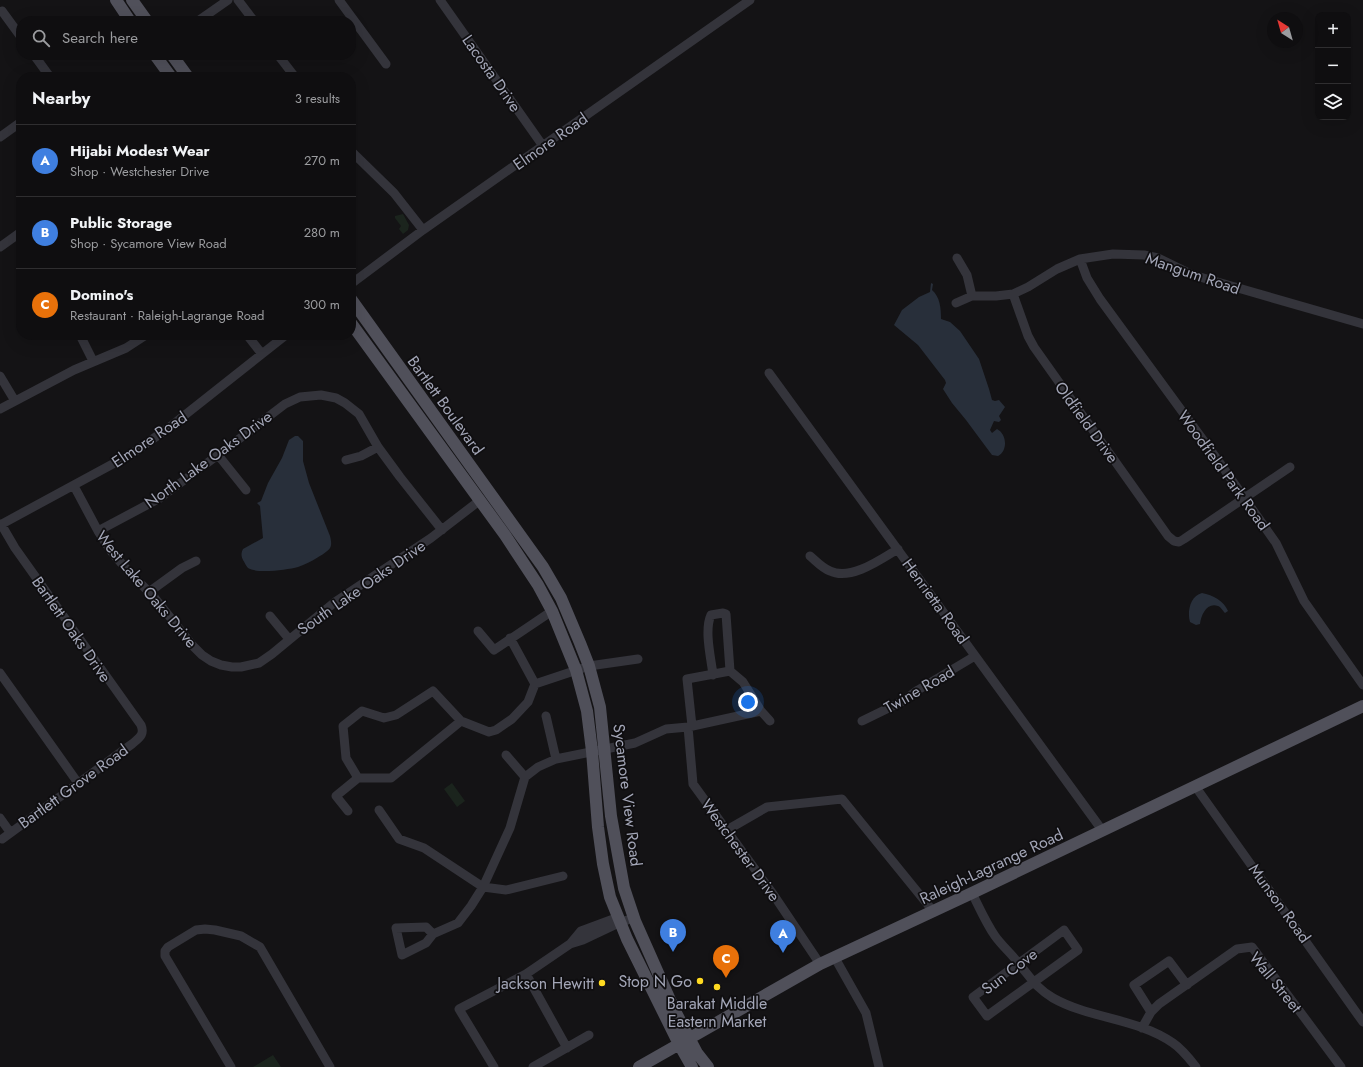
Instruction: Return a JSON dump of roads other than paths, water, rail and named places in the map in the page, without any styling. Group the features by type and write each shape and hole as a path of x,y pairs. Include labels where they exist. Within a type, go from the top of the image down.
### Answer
{"main road":[{"path":"116,0 127,16"},
{"path":"132,0 143,16"},
{"path":"159,60 167,72"},
{"path":"176,60 184,72"},
{"name":"Bartlett Boulevard","path":"356,306 429,409 510,532"},
{"name":"Bartlett Boulevard","path":"356,330 479,501 510,532"},
{"path":"418,417 429,409"},
{"name":"Sycamore View Road","path":"510,532 543,567 561,598 582,668 587,711 598,750 624,888 679,1044 692,1067"},
{"name":"Sycamore View Road","path":"510,532 531,575 582,668"},
{"path":"531,575 543,567"},
{"name":"Raleigh-Lagrange Road","path":"638,1067 820,964 1363,706"},
{"name":"Sycamore View Road","path":"598,750 598,827 603,864 610,897 634,953 660,992 674,1009 697,1052 708,1067"},
{"path":"634,953 646,947"}],"street":[{"path":"205,16 228,0"},
{"path":"238,0 250,16"},
{"path":"339,0 351,16"},
{"name":"Lacosta Drive","path":"440,0 544,146"},
{"name":"Elmore Road","path":"356,280 423,230 750,0"},
{"path":"2,11 16,30"},
{"path":"356,23 386,64"},
{"path":"38,60 46,72"},
{"path":"282,60 290,72"},
{"path":"0,137 16,126"},
{"path":"356,156 394,193 423,230"},
{"path":"0,247 16,236"},
{"name":"Mangum Road","path":"956,303 972,296 1013,294 1028,287 1057,269 1080,259 1113,254 1144,255 1158,258 1193,274 1363,324"},
{"path":"957,258 967,275 972,296"},
{"name":"Woodfield Park Road","path":"1080,259 1087,278 1100,299 1279,547 1299,592 1309,609 1363,685"},
{"name":"Oldfield Drive","path":"1013,294 1028,336 1034,347 1168,536 1177,542 1184,539 1244,498"},
{"path":"82,340 93,361"},
{"path":"0,409 93,361 125,348 138,340"},
{"path":"251,340 262,354"},
{"name":"Elmore Road","path":"1,525 141,448 280,340"},
{"name":"Henrietta Road","path":"769,373 1102,830"},
{"path":"0,376 15,401"},
{"name":"North Lake Oaks Drive","path":"98,531 160,498 285,404 300,397 321,395 336,398 352,408 359,414 378,447"},
{"path":"346,460 361,456 378,447 414,497 442,530"},
{"path":"218,455 246,490"},
{"path":"1244,498 1290,467"},
{"name":"West Lake Oaks Drive","path":"74,486 98,531 118,559 149,592 202,655 221,665 241,667"},
{"name":"South Lake Oaks Drive","path":"241,667 258,663 272,654 288,639 347,593 431,538 479,501"},
{"name":"Bartlett Oaks Drive","path":"1,525 15,548 141,725 143,732"},
{"path":"810,556 828,570 842,574 852,572 875,563 898,549"},
{"path":"149,592 182,568 196,561"},
{"path":"478,631 494,650 552,611"},
{"path":"730,671 713,675 708,629 711,615 726,614 730,671 743,682 761,711 770,721"},
{"path":"270,616 288,639"},
{"path":"358,778 346,758 342,726 362,710 384,718 396,714 433,691 461,721 489,732 496,730 512,719 528,702 535,684 510,638"},
{"name":"Twine Road","path":"862,721 903,701 918,690 975,656"},
{"path":"535,684 582,668 638,659"},
{"path":"0,673 78,782"},
{"name":"Westchester Drive","path":"713,675 687,680 693,784 773,894 820,964"},
{"path":"433,934 458,923 483,887 510,828 526,777 538,767 556,759 635,743 666,729 690,726 761,711"},
{"path":"546,716 556,759"},
{"path":"348,811 336,796 358,778 391,778 461,721"},
{"name":"Bartlett Grove Road","path":"2,839 132,744 141,736 143,732"},
{"path":"506,755 526,777"},
{"name":"Munson Road","path":"1195,786 1363,1022"},
{"path":"727,830 767,807 842,799 933,911"},
{"path":"379,810 399,839 424,848 483,887 506,890 563,876"},
{"path":"0,818 10,832"},
{"path":"972,893 996,937 1036,986 1064,1003 1142,1028 1159,1035 1173,1043 1196,1067"},
{"path":"494,1067 459,1009 526,974 570,944 581,932 633,915"},
{"path":"231,1067 165,956 165,951 168,947 196,930 215,930 242,936 260,947 330,1067"},
{"name":"Sun Cove","path":"1064,930 1078,950 987,1016 973,997 1018,963 1064,930"},
{"name":"Wall Street","path":"1142,1028 1151,1012 1159,1004 1237,950 1252,947 1341,1067"},
{"path":"835,958 866,1013 879,1067"},
{"path":"1151,1012 1134,985 1169,961 1187,984"},
{"path":"526,974 567,1048"},
{"path":"534,1067 588,1035"}],"place":[{"name":"Public Storage","path":"673,952"},
{"name":"Hijabi Modest Wear","path":"783,953"},
{"name":"Domino's","path":"726,978"},
{"name":"Stop N Go","path":"700,981"},
{"name":"Jackson Hewitt","path":"602,983"},
{"name":"Barakat Middle Eastern Market","path":"717,987"}]}
